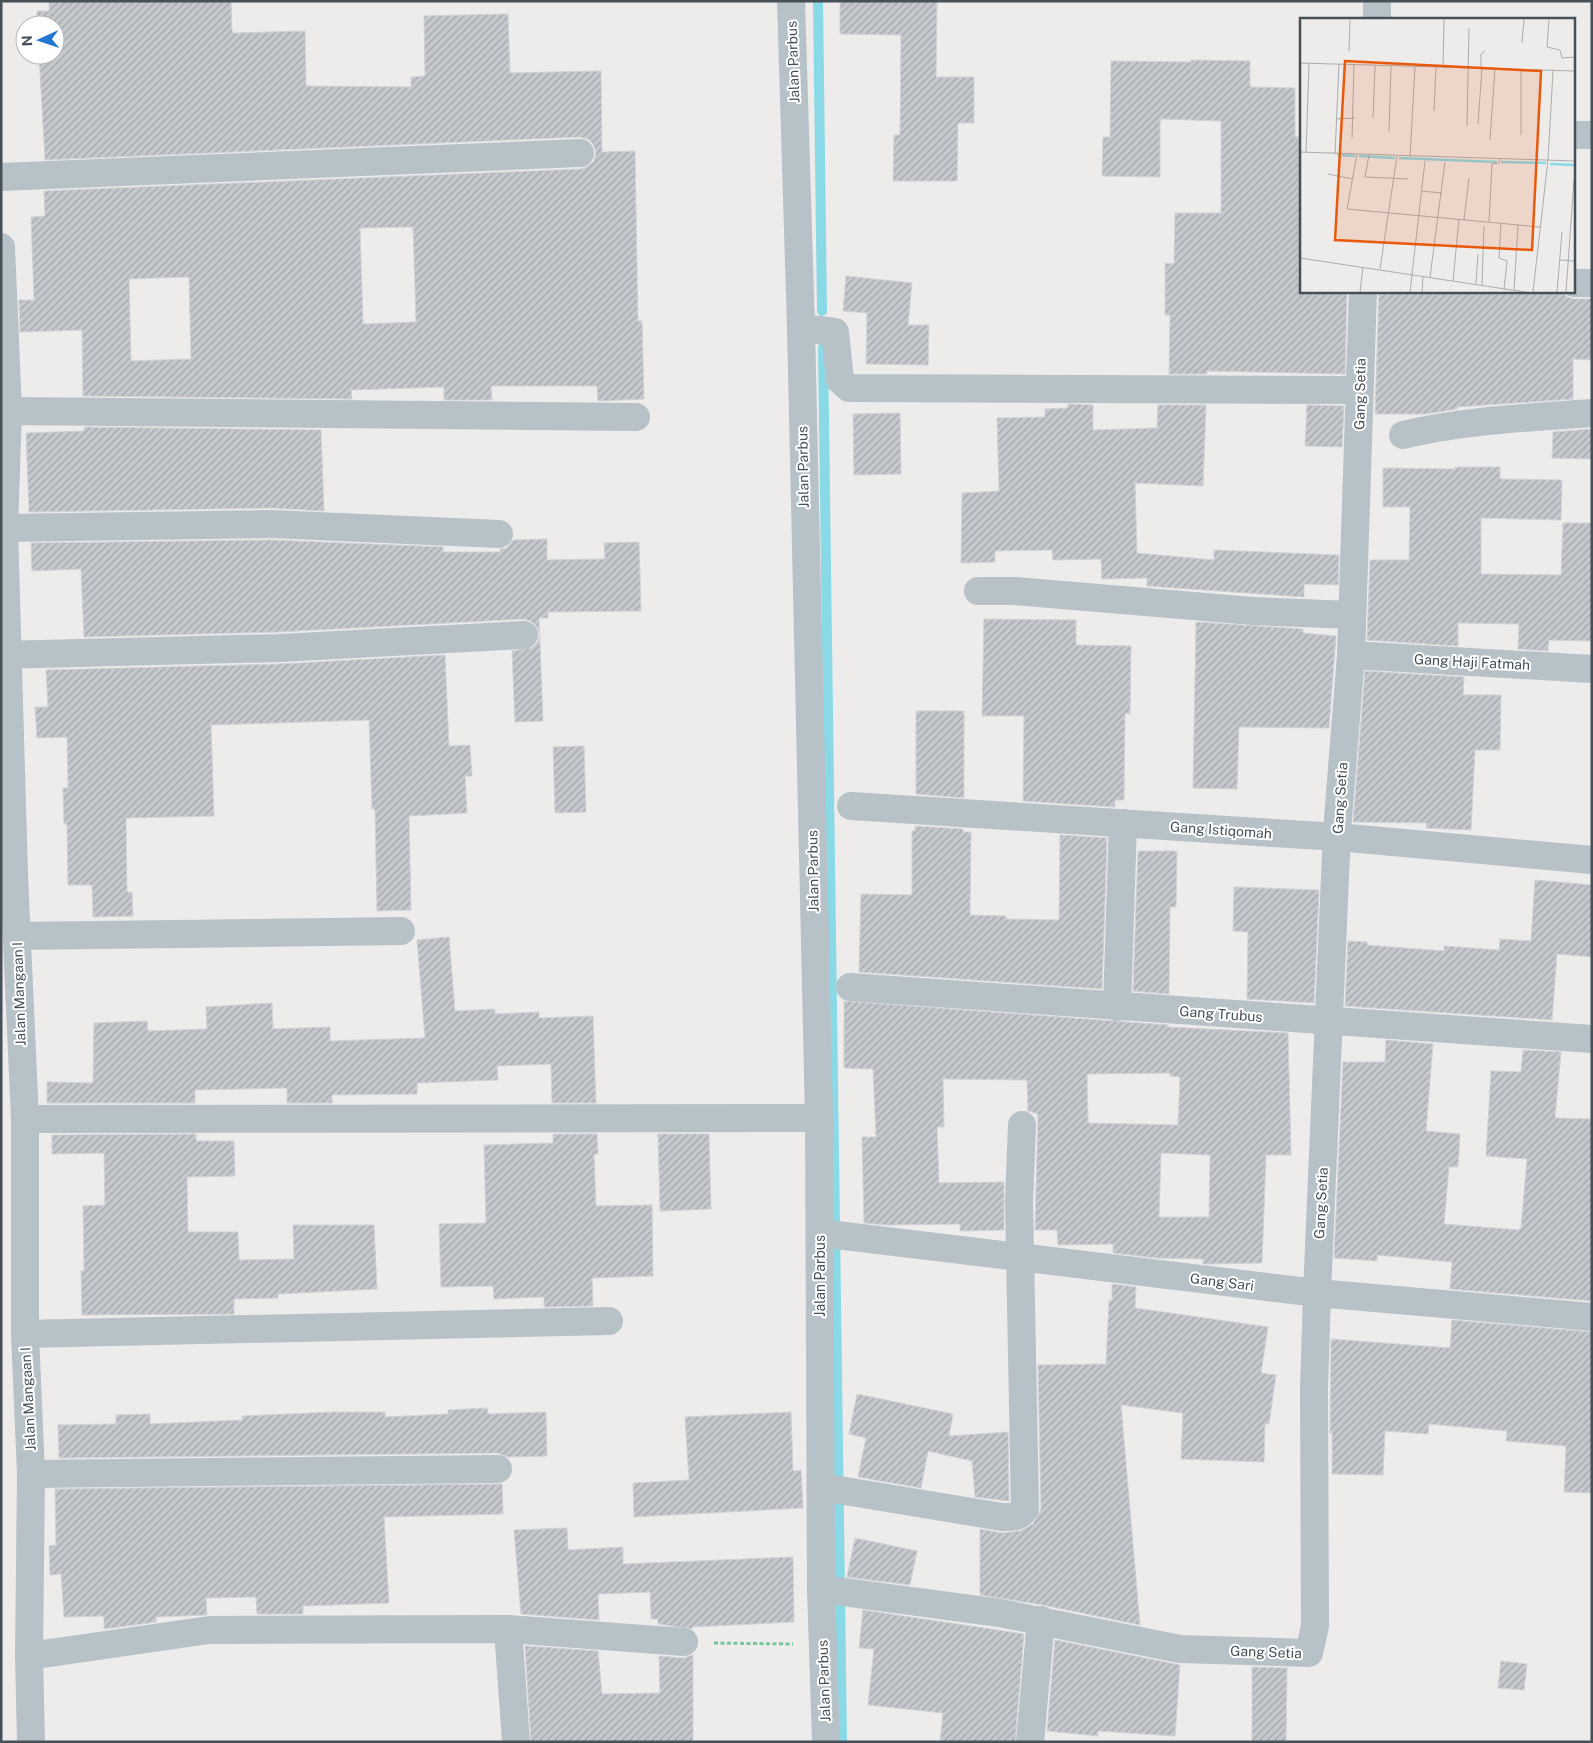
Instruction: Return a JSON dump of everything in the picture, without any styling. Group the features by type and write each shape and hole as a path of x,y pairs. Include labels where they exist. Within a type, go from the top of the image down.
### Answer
{"street":[{"name":"Jalan Parbus","path":"791,1 801,328 822,1233 829,1488 834,1590 822,1645 826,1742"},
{"path":"1376,18 1378,1"},
{"path":"1576,135 1592,135"},
{"path":"1,177 580,153"},
{"name":"Jalan Mangaan I","path":"1,247 8,411 4,534 8,875 17,936 25,1119 25,1334 31,1474 29,1656 31,1742"},
{"path":"1576,283 1592,283"},
{"name":"Gang Setia","path":"834,1590 1041,1620 1180,1649 1309,1653 1315,1626 1314,1389 1317,1293 1337,837 1352,655 1363,292"},
{"path":"801,328 834,332 840,380 843,385 849,388 1359,390"},
{"path":"8,411 636,417"},
{"path":"1402,435 1464,423 1592,413"},
{"path":"4,534 271,524 499,534"},
{"path":"978,591 1014,591 1253,611 1352,615"},
{"path":"5,655 280,648 524,635"},
{"name":"Gang Haji Fatmah","path":"1352,655 1592,669"},
{"name":"Gang Istiqomah","path":"851,806 1337,837 1592,860"},
{"path":"1117,1007 1124,823"},
{"path":"17,936 401,930"},
{"name":"Gang Trubus","path":"850,987 1592,1039"},
{"path":"25,1119 819,1118"},
{"path":"829,1488 1002,1517 1021,1515 1025,1509 1019,1201 1022,1124"},
{"name":"Gang Sari","path":"822,1233 1317,1293 1592,1317"},
{"path":"25,1334 608,1321"},
{"path":"31,1474 498,1469"},
{"path":"1030,1742 1041,1620"},
{"path":"29,1656 209,1630 508,1629 684,1642"},
{"path":"508,1629 516,1742"}],"path":[{"path":"684,1642 822,1645"}],"building":[{"path":"49,1 231,1 232,31 234,33 305,31 306,86 411,87 411,77 425,76 424,16 508,14 510,73 601,71 602,152 635,151 638,321 642,321 644,399 598,401 597,386 491,386 492,400 444,400 444,387 351,390 352,399 83,396 82,330 20,332 19,300 34,300 31,217 45,216 44,191 581,169 594,161 596,152 593,144 588,139 579,137 45,160 40,65 65,65 65,15 37,15 37,11 49,11","holes":["413,227 416,322 363,324 360,228","189,277 191,359 131,361 129,279"]},
{"path":"840,1 937,1 936,77 974,77 974,123 958,123 957,181 893,181 894,135 900,135 901,35 840,34"},
{"path":"1191,60 1250,61 1250,87 1295,88 1295,137 1300,137 1300,292 1347,292 1345,374 1207,371 1207,374 1169,374 1170,315 1165,315 1165,263 1174,264 1175,213 1221,213 1221,121 1162,119 1160,122 1160,177 1102,176 1103,137 1110,137 1111,61 1191,62"},
{"path":"846,276 912,283 908,325 929,325 928,365 866,364 867,313 843,311"},
{"path":"1379,292 1518,294 1518,292 1562,292 1567,297 1574,299 1592,299 1592,360 1573,359 1573,399 1457,407 1457,409 1425,414 1375,414"},
{"path":"1068,404 1093,405 1093,430 1157,428 1158,405 1206,405 1203,486 1135,483 1137,553 1214,560 1214,550 1339,555 1338,585 1304,584 1304,597 1147,586 1147,578 1102,579 1101,559 1053,560 1052,550 995,551 995,562 961,563 962,493 999,491 997,418 1045,417 1045,409 1068,408"},
{"path":"1307,405 1344,406 1342,447 1305,446"},
{"path":"900,413 901,474 854,475 853,414"},
{"path":"84,427 321,430 324,511 271,508 29,512 26,433 84,431"},
{"path":"1592,429 1592,459 1552,458 1553,432"},
{"path":"1455,467 1500,467 1500,479 1562,480 1561,520 1481,518 1481,574 1561,575 1563,523 1592,523 1592,641 1549,640 1548,651 1518,649 1519,624 1458,623 1458,646 1367,640 1370,560 1409,560 1410,507 1383,507 1383,468 1455,469"},
{"path":"547,539 547,560 605,559 604,543 639,542 641,611 548,612 548,618 539,618 540,634 537,627 531,621 523,619 279,632 84,637 81,569 32,571 31,543 271,540 443,547 443,552 500,552 500,549 507,548 513,540"},
{"path":"984,619 1076,620 1076,645 1131,646 1130,714 1125,713 1124,800 1115,800 1115,807 1023,801 1024,716 982,716"},
{"path":"1196,622 1303,629 1303,633 1336,636 1329,728 1239,727 1237,789 1193,788"},
{"path":"540,636 543,721 515,722 512,651 532,648 538,642"},
{"path":"445,655 449,746 470,745 472,776 465,776 467,813 409,816 411,910 377,911 375,809 372,809 369,720 211,725 214,816 126,818 127,892 132,892 133,916 93,917 92,885 68,885 67,824 64,824 63,788 68,788 67,737 37,738 35,707 48,707 46,670 280,664"},
{"path":"1365,671 1464,677 1463,695 1501,695 1500,750 1475,750 1471,830 1426,828 1427,823 1353,822"},
{"path":"916,711 964,711 964,798 916,794"},
{"path":"584,746 586,812 555,813 553,747"},
{"path":"915,826 963,829 963,832 971,832 970,915 1006,916 1006,919 1059,920 1060,835 1107,838 1102,989 859,972 861,894 912,895 912,831 915,831"},
{"path":"1138,851 1177,851 1176,907 1170,907 1169,994 1133,991"},
{"path":"1535,880 1592,885 1592,957 1557,954 1552,1020 1345,1006 1348,941 1367,942 1367,945 1444,951 1444,946 1499,950 1500,939 1531,941"},
{"path":"1234,887 1319,890 1314,1003 1247,999 1248,932 1233,931"},
{"path":"449,937 455,1011 495,1009 495,1014 539,1012 539,1018 593,1016 596,1103 552,1103 551,1064 497,1066 498,1080 417,1083 417,1094 332,1095 332,1103 287,1103 287,1088 195,1090 195,1103 47,1103 47,1082 93,1083 94,1023 147,1021 148,1031 207,1029 206,1007 272,1003 273,1029 330,1027 330,1041 425,1038 417,940"},
{"path":"844,1001 1168,1025 1168,1027 1288,1033 1291,1155 1266,1155 1262,1263 1203,1264 1203,1259 1157,1258 1113,1253 1113,1244 1058,1245 1057,1230 1035,1230 1038,1114 1028,1111 1027,1080 943,1079 944,1127 937,1127 939,1183 1004,1182 1004,1230 960,1231 960,1224 888,1225 864,1223 862,1137 876,1137 873,1069 844,1068","holes":["1170,1073 1170,1076 1180,1077 1178,1125 1088,1123 1087,1074","1161,1153 1210,1155 1209,1217 1159,1217"]},
{"path":"1386,1040 1433,1044 1426,1131 1460,1134 1458,1167 1449,1167 1444,1224 1519,1230 1521,1228 1527,1159 1486,1156 1491,1071 1521,1072 1523,1050 1561,1052 1555,1118 1592,1119 1592,1301 1450,1289 1452,1262 1377,1255 1377,1261 1334,1258 1343,1062 1385,1062"},
{"path":"196,1134 196,1141 234,1141 235,1176 187,1177 188,1232 238,1232 239,1260 294,1259 293,1225 374,1225 377,1289 278,1294 278,1298 234,1299 234,1314 82,1315 81,1271 84,1271 83,1206 105,1205 104,1153 52,1154 52,1135"},
{"path":"553,1134 597,1134 598,1154 594,1154 596,1206 652,1205 653,1276 592,1278 593,1306 544,1307 544,1297 494,1299 493,1286 441,1287 439,1224 486,1223 484,1145 553,1143"},
{"path":"658,1134 709,1134 711,1209 660,1211"},
{"path":"1112,1284 1136,1287 1135,1308 1268,1327 1261,1373 1276,1375 1269,1424 1265,1424 1264,1462 1181,1459 1183,1413 1121,1405 1140,1625 1043,1605 980,1595 980,1529 1002,1533 1020,1531 1033,1524 1041,1509 1038,1365 1106,1364 1109,1300 1112,1301"},
{"path":"1452,1320 1592,1332 1592,1493 1564,1492 1566,1446 1506,1441 1507,1431 1429,1424 1428,1434 1385,1431 1383,1475 1332,1474 1332,1433 1330,1433 1331,1339 1450,1348"},
{"path":"857,1394 953,1414 949,1436 1008,1432 1009,1501 975,1497 972,1461 928,1451 921,1488 858,1477 866,1438 849,1434"},
{"path":"487,1408 488,1414 546,1412 547,1456 508,1457 498,1453 59,1458 58,1425 116,1424 116,1415 150,1414 150,1424 243,1420 242,1416 334,1412 385,1412 385,1417 448,1414 448,1410"},
{"path":"791,1412 793,1471 801,1470 803,1508 634,1517 633,1483 689,1480 685,1417"},
{"path":"502,1484 503,1514 384,1517 389,1603 303,1606 303,1614 257,1614 256,1597 206,1598 207,1615 156,1617 156,1622 104,1629 104,1616 64,1617 61,1574 50,1575 49,1546 56,1545 55,1489"},
{"path":"567,1528 568,1550 623,1547 623,1564 793,1557 794,1622 692,1627 692,1629 658,1624 658,1619 651,1619 650,1592 598,1594 599,1620 521,1614 514,1530"},
{"path":"855,1538 917,1551 910,1585 847,1577"},
{"path":"863,1610 1024,1634 1015,1742 940,1742 943,1713 868,1705 874,1649 859,1648"},
{"path":"1055,1640 1180,1665 1175,1736 1098,1731 1098,1736 1047,1731"},
{"path":"525,1646 598,1651 602,1694 660,1693 659,1656 683,1658 693,1655 693,1742 531,1742"},
{"path":"1501,1661 1527,1664 1524,1690 1498,1688"},
{"path":"1252,1667 1287,1668 1286,1742 1252,1742"}],"waterway":[{"path":"818,1 822,311"},
{"path":"823,348 842,1742"}]}
